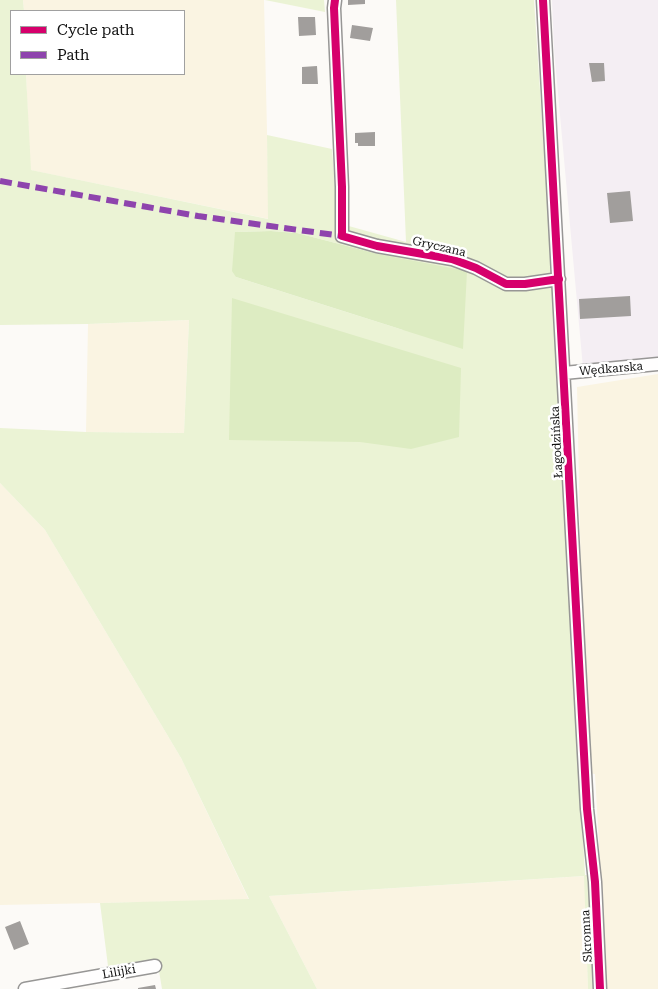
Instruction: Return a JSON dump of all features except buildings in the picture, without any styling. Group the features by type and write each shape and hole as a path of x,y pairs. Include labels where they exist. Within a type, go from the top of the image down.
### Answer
{"street":[{"name":"Gryczana","path":"335,0 342,236 377,246 452,259 476,268 506,284 525,284 559,279"},
{"name":"Łagodzińska","path":"543,0 587,810 595,882"},
{"name":"Wędkarska","path":"564,373 658,364"},
{"name":"Skromna","path":"595,882 600,989"},
{"name":"Lilijki","path":"25,989 155,966"}],"shaded area":[{"path":"23,0 264,0 269,219 30,170 26,75 185,75 185,10 24,10"},
{"path":"552,0 658,0 658,361 583,368 554,49"},
{"path":"189,320 184,433 86,432 88,324"},
{"path":"658,374 658,989 607,989 595,774 585,773 577,387"},
{"path":"0,483 45,530 181,758 249,900 0,905"},
{"path":"585,876 588,989 317,989 269,896"}],"green space":[{"path":"0,0 23,0 24,10 10,10 10,75 26,75 31,170 268,219 267,135 332,149 338,223 406,242 396,0 534,0 553,287 585,875 601,875 607,989 588,989 584,876 269,896 317,989 162,989 157,959 108,966 100,903 249,899 181,758 45,530 0,483 0,428 86,432 184,433 189,320 0,325","holes":["271,231 297,233 378,254 403,330 236,277 235,232"]},
{"path":"265,0 324,0 325,12"},
{"path":"271,231 297,233 378,254 467,271 463,349 236,277 232,271 235,232"},
{"path":"232,298 461,368 459,437 411,449 360,442 229,440"}],"marked path":[{"path":"0,181 198,216 342,236"}],"cycle path":[{"path":"335,0 342,236 377,246 452,259 476,268 506,284 525,284 559,279"},
{"path":"543,0 587,809 595,882 600,989"}]}
